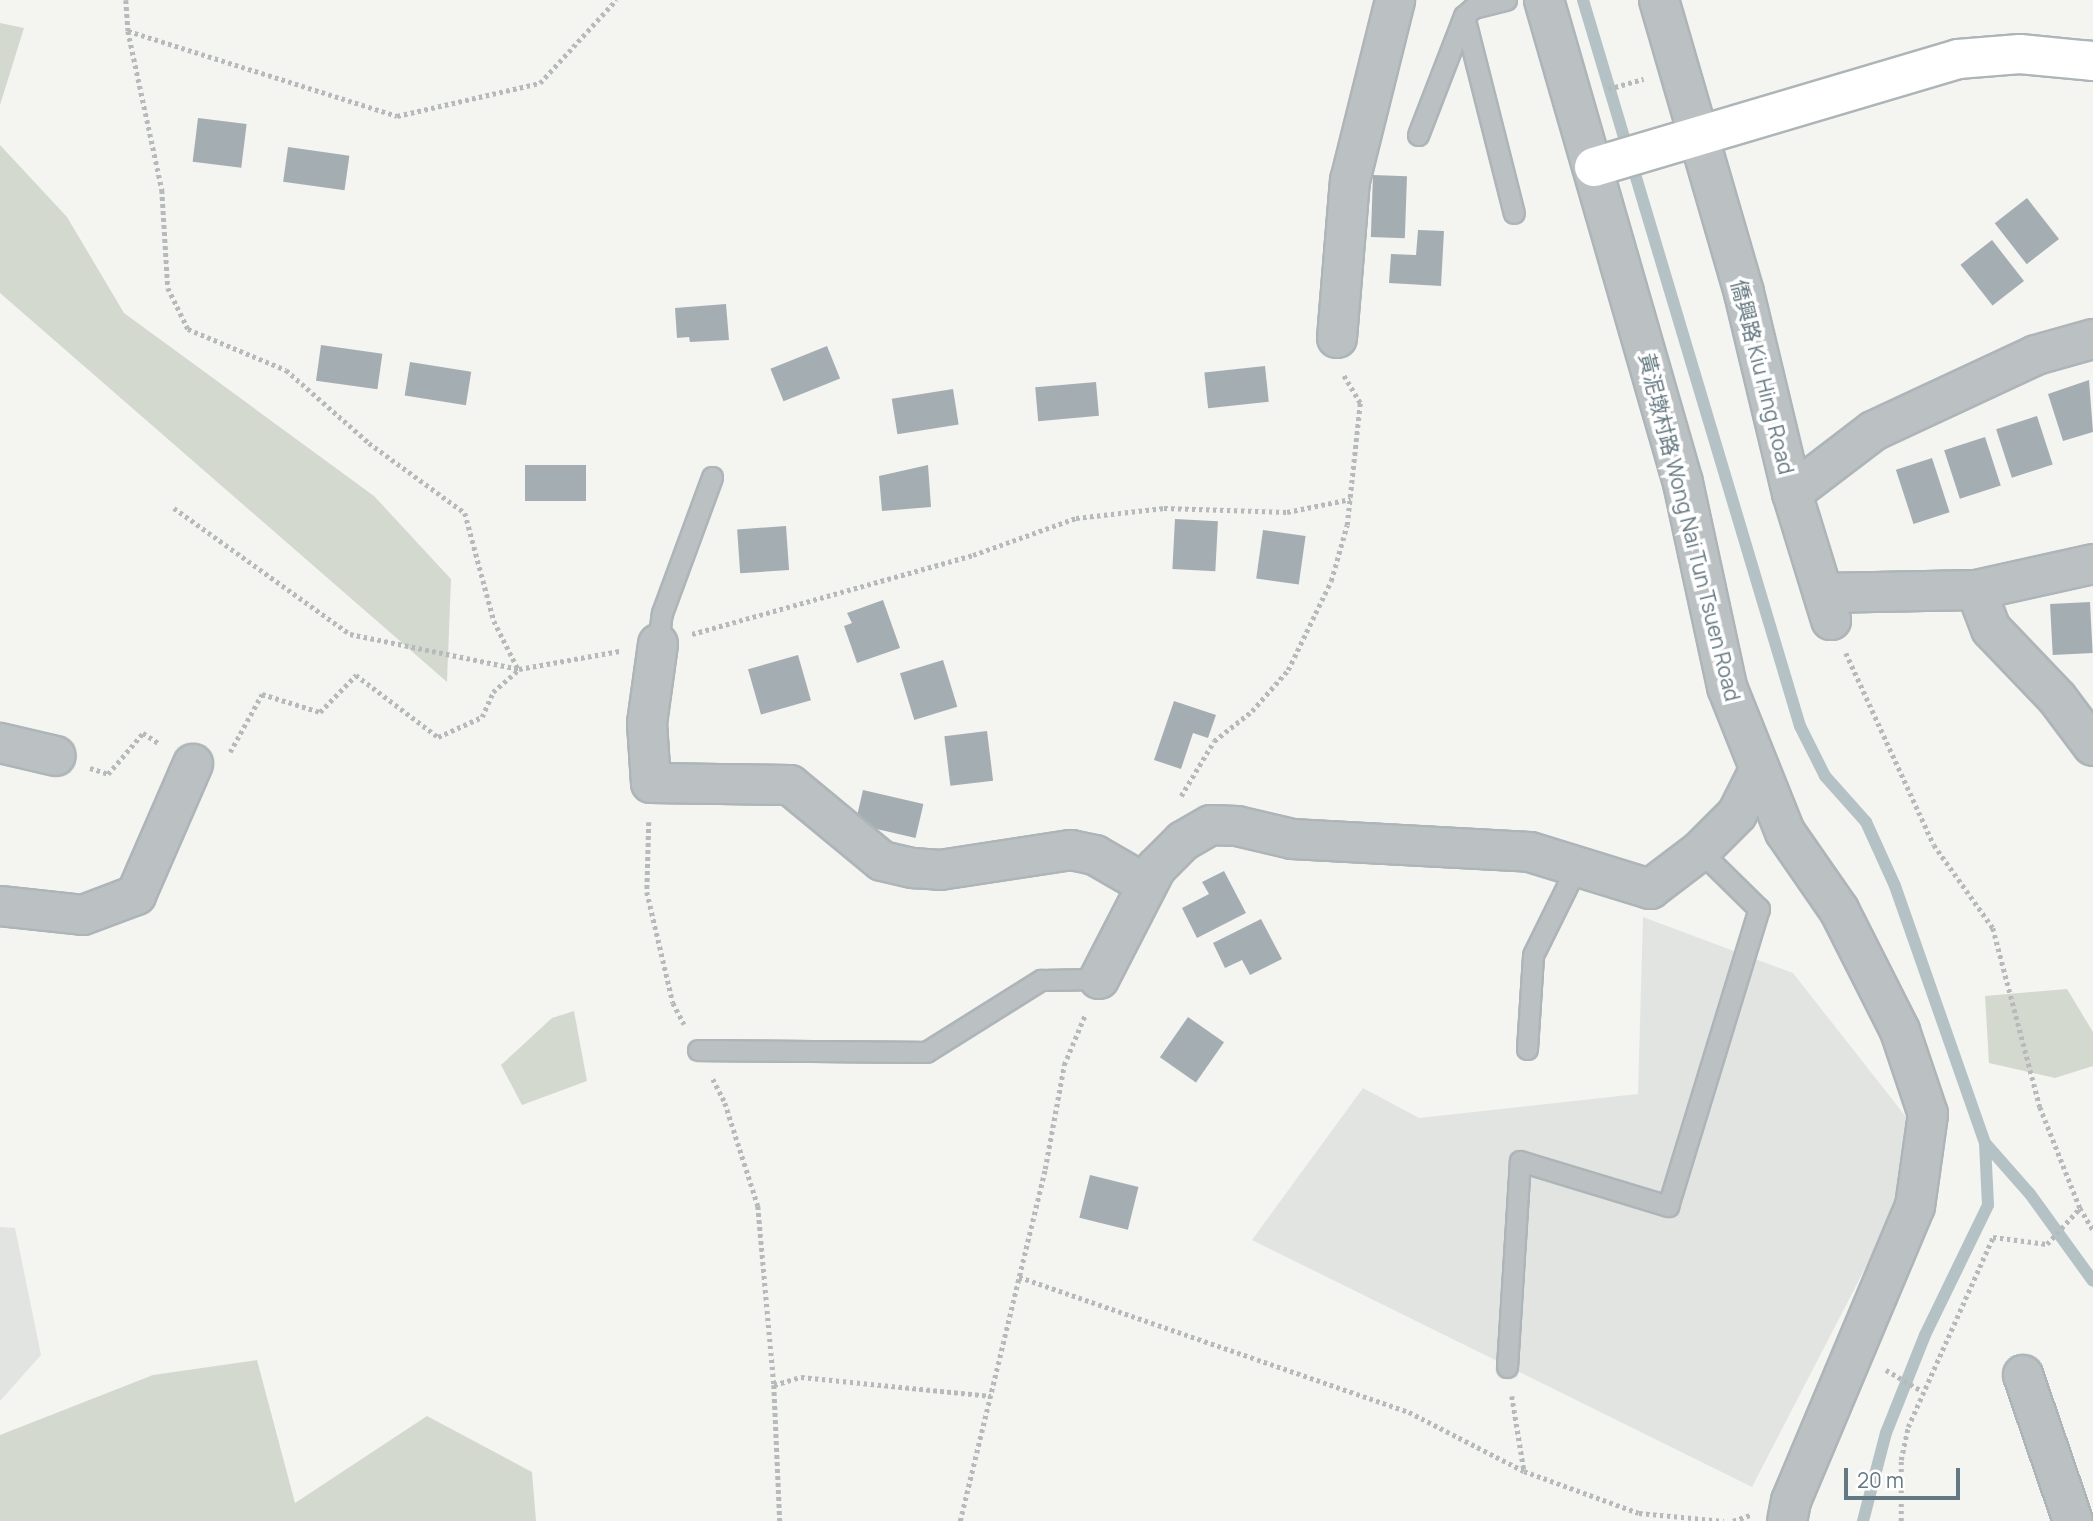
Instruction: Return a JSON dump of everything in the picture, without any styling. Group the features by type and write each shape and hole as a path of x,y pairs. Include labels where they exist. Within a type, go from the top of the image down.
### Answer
{"street":[{"path":"1337,338 1350,181 1395,0"},
{"name":"黃泥墩村路 Wong Nai Tun Tsuen Road","path":"1544,0 1683,483 1727,687 1785,832 1839,911 1900,1031 1928,1114 1915,1206 1789,1511"},
{"name":"僑興路 Kiu Hing Road","path":"1659,0 1744,293 1792,493 1827,606"},
{"path":"1594,167 1696,134 1958,60 2020,54 2092,56"},
{"path":"1792,493 1873,431 2036,355 2093,339"},
{"path":"1827,606 1976,590 2093,564"},
{"path":"1976,590 1991,629 2057,698 2093,746"},
{"path":"658,644 647,723 651,783 790,785 883,861 913,868 940,870 1072,850 1095,855 1145,884"},
{"path":"0,743 56,756"},
{"path":"0,906 83,915 136,895 193,764"},
{"path":"1099,979 1145,884 1183,841 1203,828 1224,824 1292,839 1530,852 1650,889 1700,851 1737,814 1759,770"},
{"path":"2023,1375 2073,1521"}],"lane":[{"path":"1418,135 1464,16 1473,8 1506,0"},
{"path":"1464,16 1514,213"},
{"path":"658,644 662,612 712,477"},
{"path":"1507,1367 1520,1161 1668,1206 1759,909 1700,851"},
{"path":"1527,1049 1533,955 1577,866"},
{"path":"698,1050 926,1052 1041,980 1099,979"}],"path":[{"path":"126,0 128,31 162,190 168,288 188,329 286,370 369,443 465,513 494,621 519,669"},
{"path":"128,31 397,116 540,83 616,0"},
{"path":"1604,90 1656,76"},
{"path":"1178,801 1214,741 1265,699 1293,661 1335,569 1351,499 1351,460 1360,403 1340,370 1337,338"},
{"path":"174,508 350,634 519,669 658,644 973,555 1076,518 1164,508 1287,512 1351,499"},
{"path":"1827,606 1934,845 1993,928 2040,1107 2080,1208 2093,1230"},
{"path":"56,756 108,774 143,733 193,764 227,756 262,694 320,712 356,675 438,737 482,717 492,692 519,669"},
{"path":"651,783 647,892 673,1003 725,1103 758,1206 774,1385 780,1521"},
{"path":"960,1521 1019,1278 1064,1065 1099,979"},
{"path":"1901,1521 1901,1460 1920,1389 1993,1237 2047,1244 2080,1208"},
{"path":"1019,1278 1409,1412 1524,1471 1639,1513 1724,1521"},
{"path":"1877,1365 1920,1389"},
{"path":"1507,1367 1524,1471"},
{"path":"774,1385 801,1377 991,1396"}],"shaded area":[{"path":"0,23 24,28 0,105"},
{"path":"0,145 67,217 124,313 374,496 451,579 447,682 0,293"},
{"path":"1643,917 1793,973 1910,1122 1906,1189 1752,1487 1252,1240 1363,1088 1419,1118 1638,1094"},
{"path":"2067,989 2093,1032 2093,1066 2055,1078 1989,1063 1985,996"},
{"path":"574,1011 587,1081 522,1105 501,1065 552,1018"},
{"path":"0,1227 15,1228 41,1355 0,1401"},
{"path":"257,1360 295,1503 427,1416 532,1472 536,1521 0,1521 0,1435 153,1375"}],"building":[{"path":"198,118 247,124 241,168 193,162"},
{"path":"288,147 349,156 345,190 283,182"},
{"path":"1373,175 1407,176 1405,238 1371,237"},
{"path":"2027,198 2059,239 2027,264 1995,223"},
{"path":"1418,230 1444,231 1441,286 1389,283 1391,254 1416,255"},
{"path":"1992,240 2024,281 1992,306 1960,265"},
{"path":"726,304 729,340 690,342 689,337 677,338 675,308"},
{"path":"321,345 382,354 377,389 316,381"},
{"path":"827,346 840,378 784,401 770,369"},
{"path":"410,362 471,372 466,405 405,396"},
{"path":"1265,366 1269,402 1208,408 1204,372"},
{"path":"2089,380 2093,432 2063,441 2048,394"},
{"path":"1096,382 1099,416 1038,421 1035,387"},
{"path":"953,389 959,425 897,434 892,399"},
{"path":"2037,416 2053,465 2012,478 1996,429"},
{"path":"1985,437 2001,486 1960,499 1944,450"},
{"path":"1932,458 1950,512 1913,524 1896,470"},
{"path":"525,465 586,465 586,501 525,501"},
{"path":"928,465 931,507 882,511 879,476"},
{"path":"1175,519 1218,521 1215,571 1172,569"},
{"path":"786,526 789,570 740,573 737,529"},
{"path":"1263,530 1306,536 1299,585 1256,579"},
{"path":"883,600 900,648 857,663 844,626 852,623 847,613"},
{"path":"2090,602 2093,653 2053,655 2050,604"},
{"path":"798,655 811,700 761,715 748,669"},
{"path":"943,660 957,707 914,720 900,673"},
{"path":"1174,701 1216,715 1208,738 1193,733 1181,769 1154,760"},
{"path":"987,731 993,781 950,786 944,736"},
{"path":"863,790 923,804 916,838 855,824"},
{"path":"1224,871 1246,913 1197,938 1182,908 1209,894 1202,882"},
{"path":"1261,919 1282,959 1250,975 1242,960 1225,968 1213,943"},
{"path":"1188,1017 1224,1042 1196,1082 1160,1057"},
{"path":"1090,1175 1139,1187 1128,1230 1079,1218"}],"waterway":[{"path":"1583,0 1800,726 1825,776 1866,822 1895,886 1985,1143 2030,1194 2093,1281"},
{"path":"1863,1521 1886,1433 1925,1335 1988,1205 1985,1143"}]}
